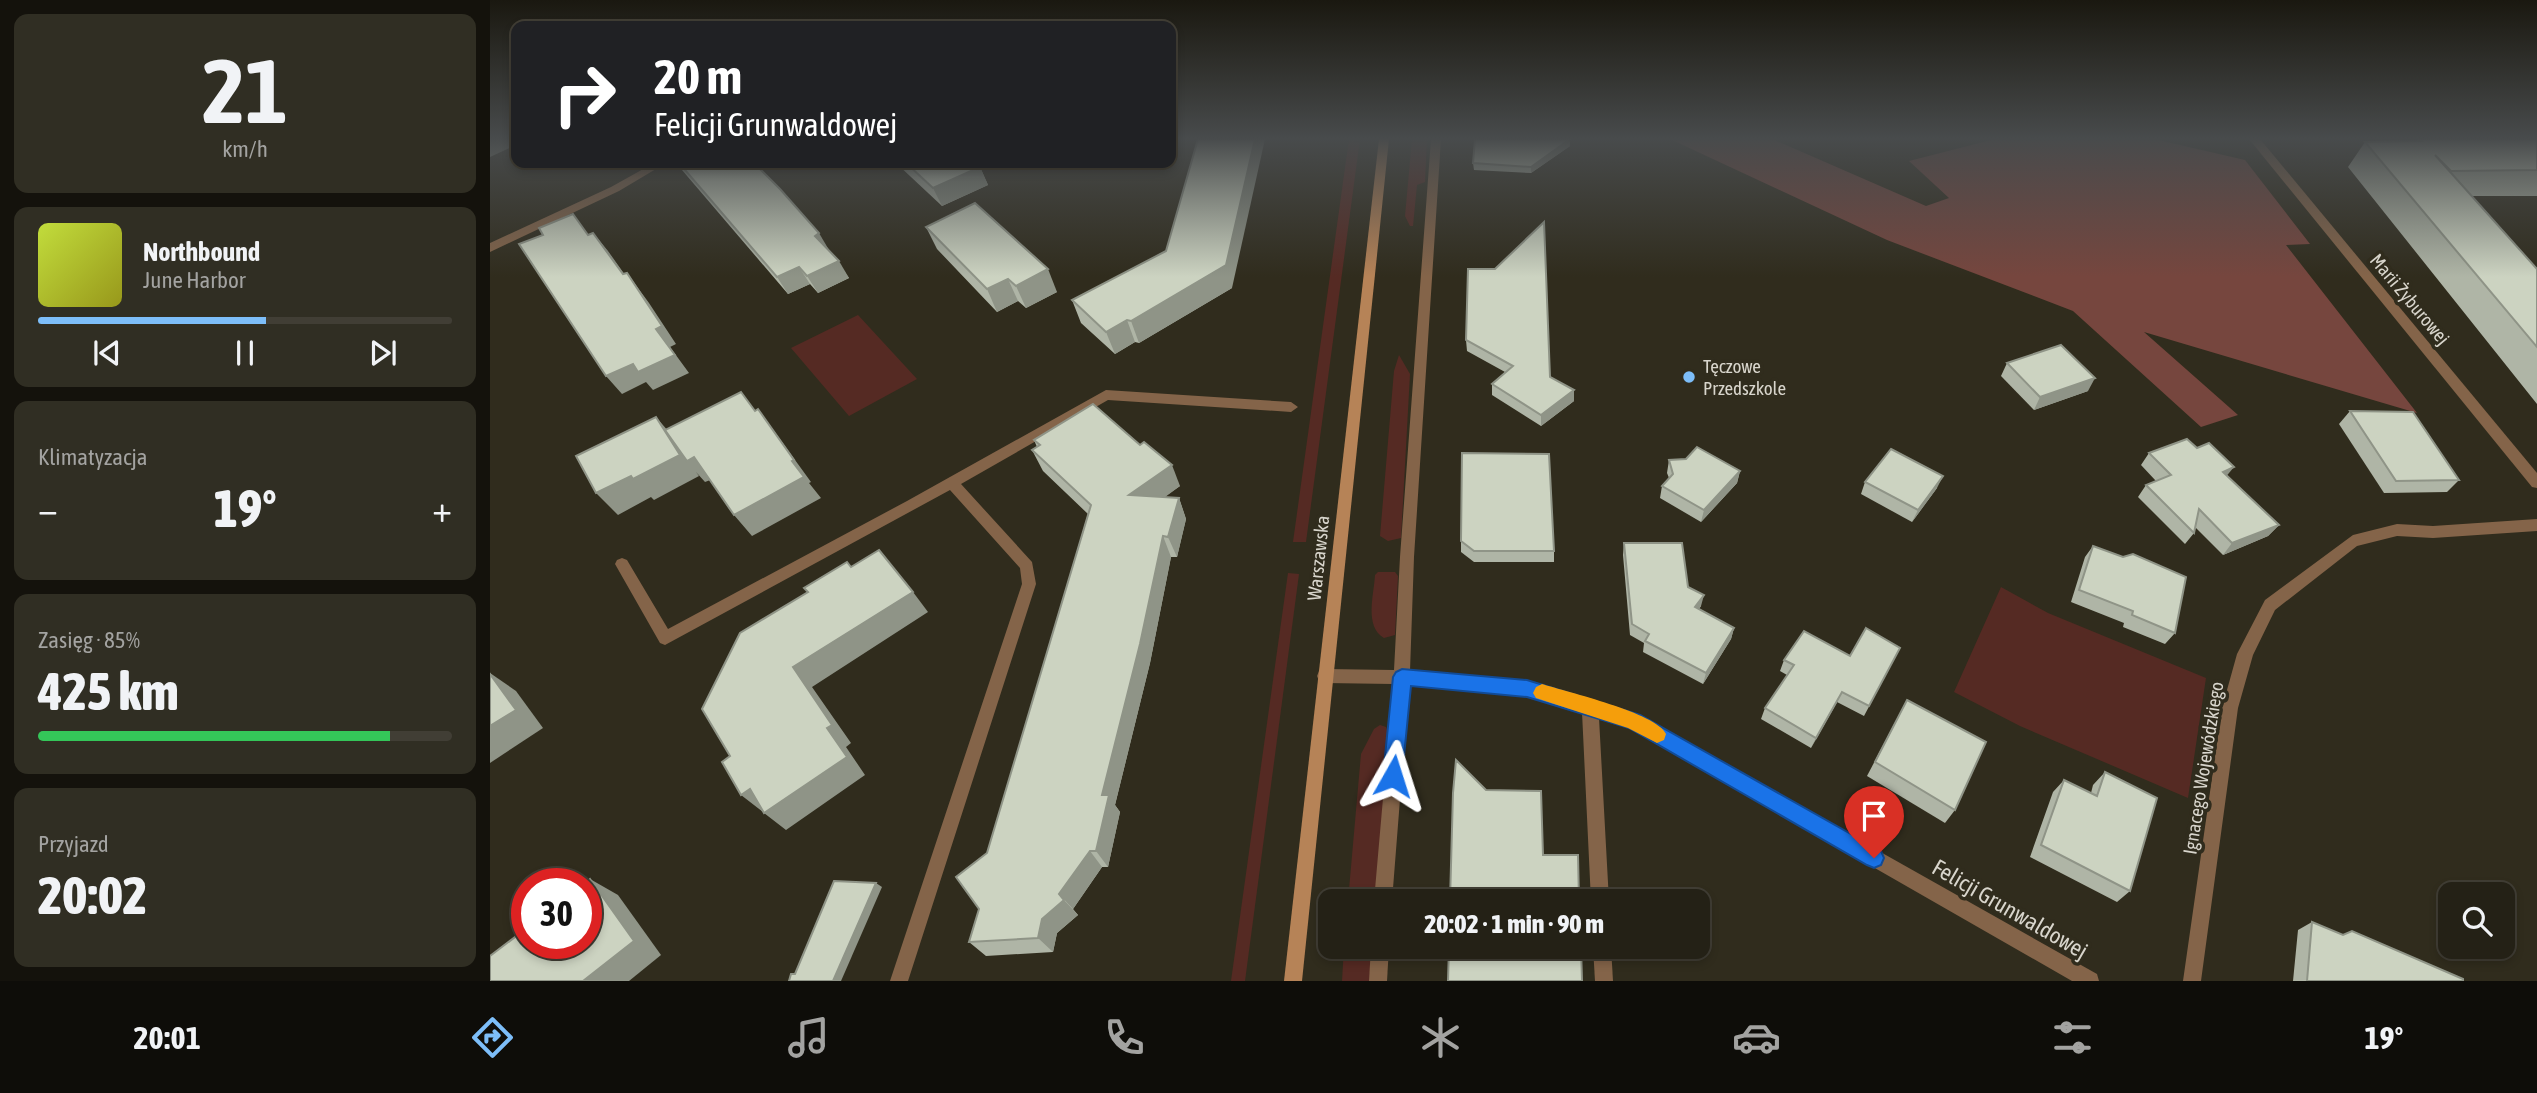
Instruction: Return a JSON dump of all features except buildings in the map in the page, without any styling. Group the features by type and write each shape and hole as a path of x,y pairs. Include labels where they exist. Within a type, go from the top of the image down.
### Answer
{"main road":[{"name":"Warszawska","path":"1293,981 1379,185"}],"street":[{"path":"490,248 621,185"},
{"path":"1384,889 1402,677 1408,543 1433,185"},
{"name":"Marii Żyburowej","path":"2291,185 2537,483"},
{"path":"622,564 665,638 1106,395 1291,407"},
{"path":"899,981 1029,584 1027,566 951,482"},
{"name":"Ignacego Wojewódzkiego","path":"2192,981 2230,708 2245,654 2260,619 2270,605 2353,541 2397,530 2433,532 2537,525"},
{"name":"Felicji Grunwaldowej","path":"1325,676 1402,677 1527,688 1590,705 1633,721 2090,981"},
{"path":"1590,705 1599,889"},
{"path":"1378,981 1379,959"},
{"path":"1603,959 1604,981"}],"shaded area":[{"path":"1343,185 1354,185 1306,542 1293,542"},
{"path":"1408,185 1418,185 1413,226 1410,226 1405,216"},
{"path":"1768,185 1877,185 1926,206 1949,198 1935,185 2264,185 2310,244 2286,245 2417,413 2144,332 2238,415 2201,427 2073,311 1887,240"},
{"path":"858,315 917,379 849,416 791,348"},
{"path":"1399,355 1410,374 1401,538 1388,541 1380,536 1394,371"},
{"path":"1378,572 1395,572 1398,576 1395,635 1384,638 1378,633 1372,618 1375,575"},
{"path":"1288,573 1299,574 1245,981 1231,981"},
{"path":"2001,587 2048,613 2206,678 2188,798 2020,726 1954,692"},
{"path":"1380,725 1386,727 1388,733 1377,889 1349,889 1361,754 1374,729"},
{"path":"1343,959 1372,959 1371,981 1342,981"}],"slow traffic":[{"path":"1542,693 1590,705 1633,721 1657,734"}],"place":[{"name":"Tęczowe Przedszkole","path":"1689,377"}],"route":[{"path":"1393,776 1402,677 1527,688 1590,705 1633,721 1874,858"}]}
